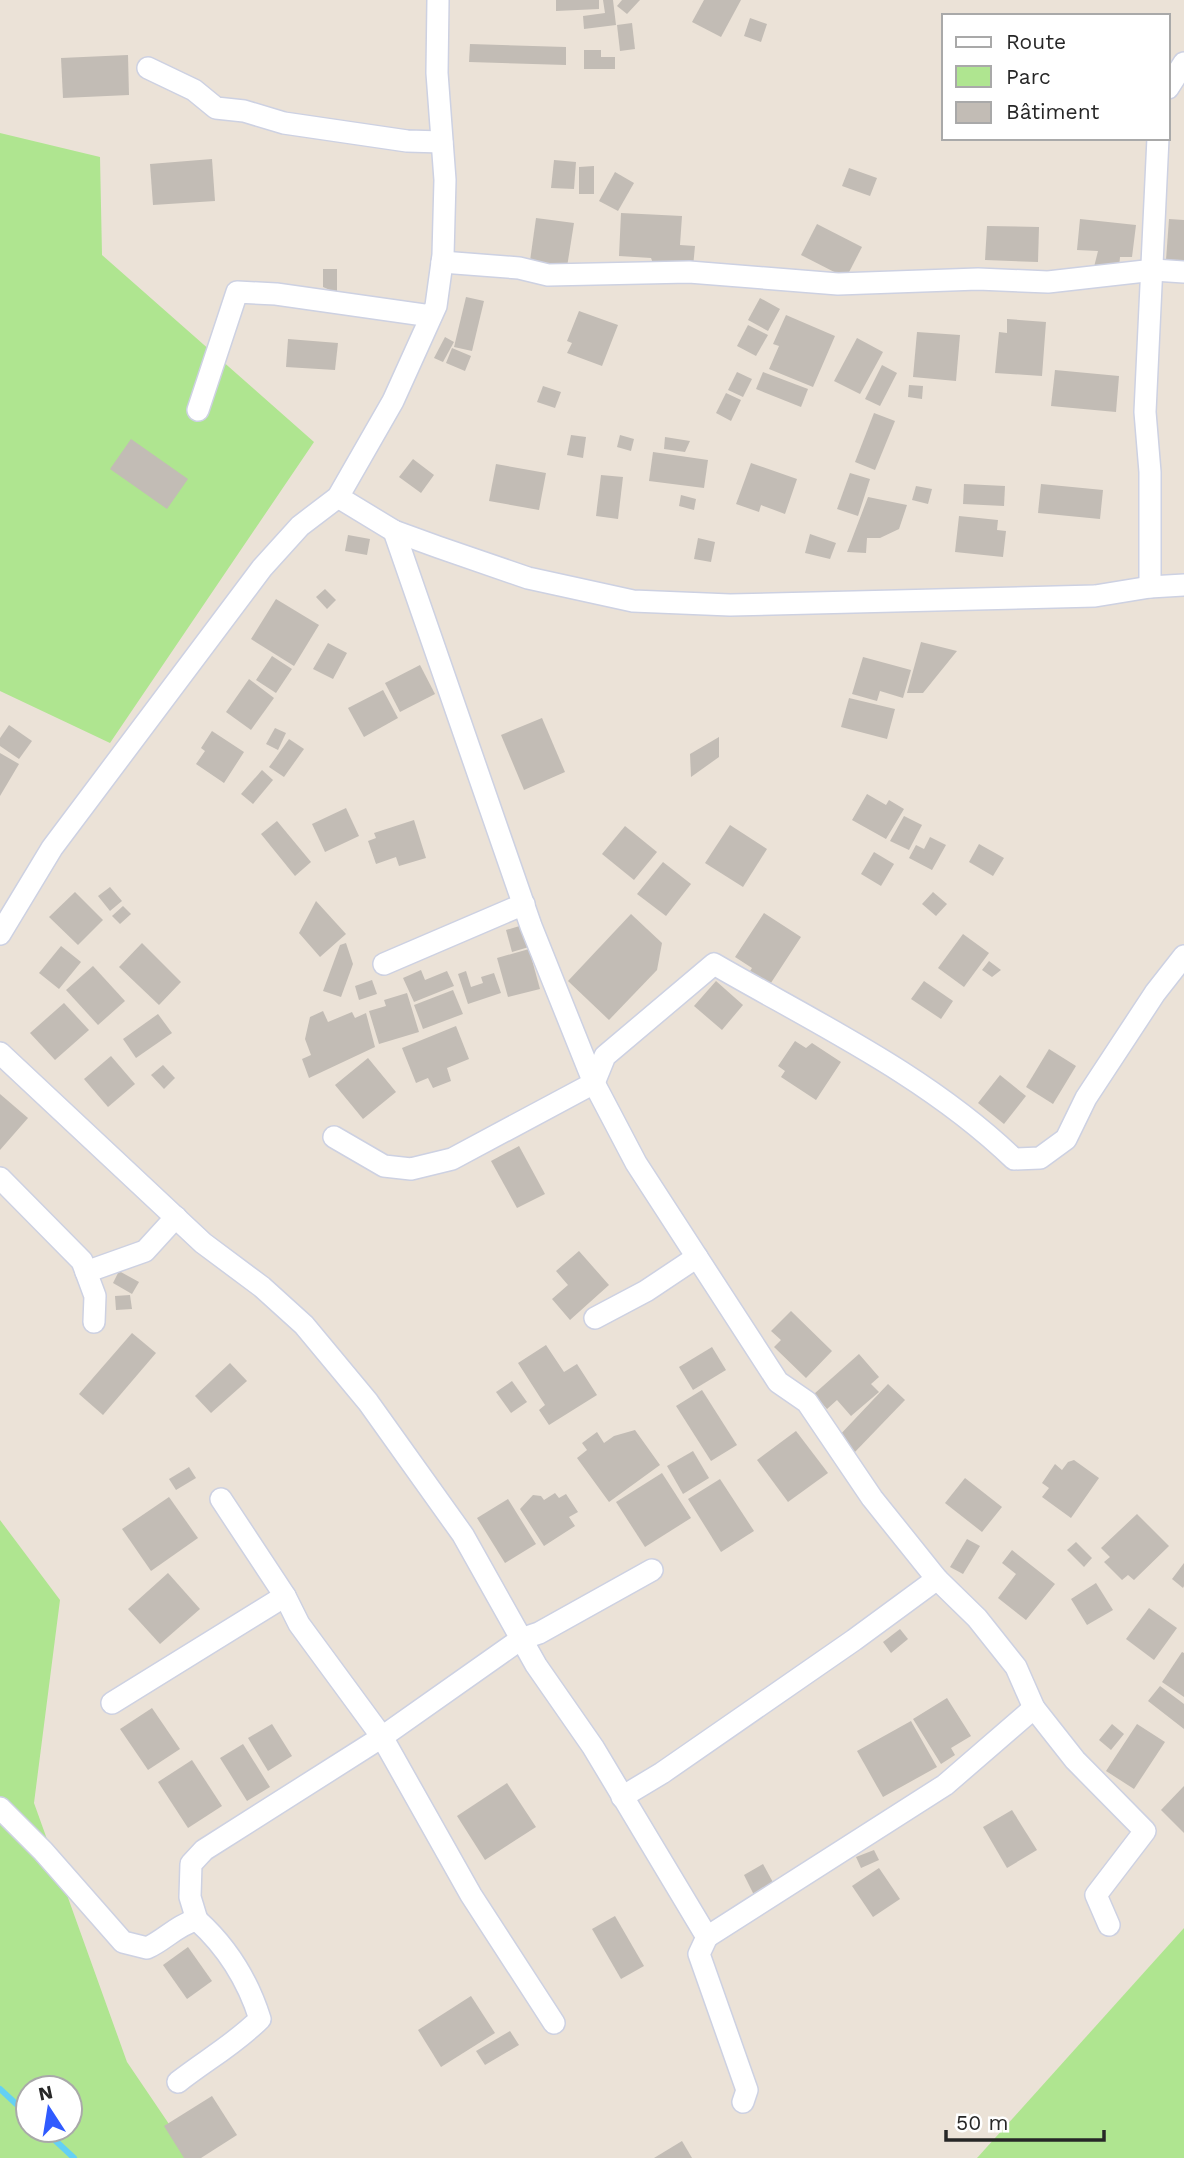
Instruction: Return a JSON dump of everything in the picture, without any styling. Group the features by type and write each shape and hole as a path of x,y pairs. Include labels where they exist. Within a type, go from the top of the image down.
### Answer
{"street":[{"path":"0,934 7,908 262,568 300,526 338,497 393,401 436,306 442,262 445,180 437,73 438,0"},
{"path":"1170,85 1184,62"},
{"path":"148,68 194,90 216,108 244,111 284,123 407,141 442,142"},
{"path":"1150,587 1150,472 1145,412 1154,270 1158,140"},
{"path":"442,262 519,268 548,275 689,272 838,285 978,279 1048,282 1154,270 1184,272"},
{"path":"198,410 237,292 276,294 431,316"},
{"path":"338,497 394,531 528,578 633,601 730,605 1095,596 1150,587 1184,585"},
{"path":"394,531 524,904 594,1083 636,1163 778,1382 807,1402 872,1498 937,1579 976,1618 1016,1667 1034,1707 1075,1760 1145,1831 1096,1895 1109,1924"},
{"path":"384,964 524,904"},
{"path":"334,1137 384,1166 411,1169 452,1159 594,1083 605,1056 714,964 916,1082 952,1106 1014,1159 1040,1158 1066,1139 1094,1086 1155,993 1184,956"},
{"path":"0,1053 176,1217 304,1325 360,1392 463,1535 521,1639 707,1937"},
{"path":"0,1178 82,1261 95,1296 94,1322"},
{"path":"86,1272 145,1251 176,1217"},
{"path":"595,1318 646,1291 697,1257"},
{"path":"221,1499 285,1596 299,1624 382,1737 471,1895 554,2023"},
{"path":"178,2082 202,2063 225,2051 260,2019 254,1998 231,1958 197,1920 190,1897 191,1864 204,1850 382,1737 521,1639 539,1633 652,1570"},
{"path":"622,1797 662,1773 937,1579"},
{"path":"112,1703 285,1596"},
{"path":"744,2102 747,2090 699,1954 707,1937 945,1785 1034,1707"},
{"path":"0,1808 43,1851 123,1942 148,1948 166,1939 184,1923 197,1920"}],"green space":[{"path":"0,133 100,157 102,255 314,442 110,743 0,691"},
{"path":"0,1520 60,1600 34,1803 127,2062 192,2158 0,2158"},
{"path":"1184,1928 1184,2158 977,2158"}],"building":[{"path":"556,0 599,0 599,9 556,11"},
{"path":"603,0 613,0 616,25 584,29 583,16 605,13"},
{"path":"622,0 640,0 627,14 617,6"},
{"path":"704,0 741,0 721,37 692,22"},
{"path":"750,18 767,24 761,42 744,36"},
{"path":"632,23 635,49 620,51 617,25"},
{"path":"470,44 566,47 566,65 469,62"},
{"path":"584,50 601,50 601,57 615,57 615,69 584,69"},
{"path":"128,55 129,95 63,98 61,58"},
{"path":"212,159 215,201 153,205 150,164"},
{"path":"554,160 576,162 574,189 551,188"},
{"path":"594,166 594,194 579,194 579,167"},
{"path":"849,168 877,178 870,196 842,186"},
{"path":"615,172 634,183 618,211 599,201"},
{"path":"621,213 682,216 680,245 695,246 693,267 654,266 651,258 619,256"},
{"path":"536,218 574,223 567,267 530,261"},
{"path":"1080,219 1136,225 1132,257 1120,257 1119,268 1094,267 1098,251 1077,250"},
{"path":"1169,219 1184,220 1184,261 1166,260"},
{"path":"817,224 862,247 846,278 801,255"},
{"path":"987,226 1039,227 1038,262 985,260"},
{"path":"323,269 337,269 337,293 323,287"},
{"path":"466,297 484,301 472,351 454,347"},
{"path":"760,298 780,309 768,331 748,320"},
{"path":"579,311 618,325 602,366 567,353 572,343 567,341"},
{"path":"786,315 835,336 813,387 769,369 779,346 773,344"},
{"path":"1007,319 1046,322 1042,376 995,373 999,332 1007,333"},
{"path":"748,325 768,335 756,356 737,346"},
{"path":"917,332 960,335 956,381 913,377"},
{"path":"445,337 454,342 443,362 434,358"},
{"path":"857,338 883,352 860,394 834,381"},
{"path":"288,339 338,343 335,370 286,367"},
{"path":"452,348 471,356 465,371 446,363"},
{"path":"882,365 897,373 880,406 865,399"},
{"path":"1055,370 1119,376 1116,412 1051,406"},
{"path":"737,372 752,379 743,397 728,390"},
{"path":"763,372 808,389 801,407 756,389"},
{"path":"909,385 923,386 922,399 908,397"},
{"path":"543,386 561,392 555,408 537,402"},
{"path":"726,393 741,400 731,421 716,413"},
{"path":"874,413 895,421 875,470 855,462"},
{"path":"571,435 586,437 583,458 567,455"},
{"path":"620,435 634,439 631,451 617,447"},
{"path":"665,437 690,441 685,452 664,449"},
{"path":"131,439 188,479 167,509 110,469"},
{"path":"653,452 708,460 704,488 649,481"},
{"path":"413,459 434,475 421,493 399,477"},
{"path":"751,463 797,479 785,514 761,505 759,512 736,504"},
{"path":"496,464 546,473 539,510 489,501"},
{"path":"850,473 870,479 858,516 837,509"},
{"path":"601,475 623,477 618,519 596,516"},
{"path":"964,484 1005,486 1004,506 963,504"},
{"path":"1041,484 1103,490 1100,519 1038,513"},
{"path":"916,486 932,489 928,504 912,500"},
{"path":"681,495 696,499 694,510 679,506"},
{"path":"868,497 907,505 899,529 880,538 867,538 866,553 847,552"},
{"path":"959,516 998,520 997,530 1006,531 1003,557 955,552"},
{"path":"810,534 836,543 830,559 805,553"},
{"path":"348,535 370,539 367,555 345,551"},
{"path":"698,538 715,542 711,562 694,559"},
{"path":"325,589 336,600 327,609 316,597"},
{"path":"276,599 319,625 294,666 251,639"},
{"path":"921,642 957,651 923,693 907,693"},
{"path":"328,643 347,653 333,679 313,669"},
{"path":"272,656 292,669 276,693 256,680"},
{"path":"863,657 911,670 903,698 880,691 877,701 852,694"},
{"path":"420,665 435,694 400,712 385,683"},
{"path":"249,679 274,698 251,730 226,712"},
{"path":"383,690 398,718 364,737 348,708"},
{"path":"849,698 895,709 887,739 841,727"},
{"path":"542,718 565,772 524,790 501,735"},
{"path":"9,725 32,741 19,759 0,746 0,738"},
{"path":"275,728 286,733 278,750 266,744"},
{"path":"212,731 244,752 224,783 196,764 205,751 201,748"},
{"path":"719,737 719,757 691,777 690,754"},
{"path":"289,739 304,749 284,777 269,767"},
{"path":"0,753 19,764 0,796"},
{"path":"262,770 273,780 253,804 241,794"},
{"path":"867,794 886,805 889,800 904,809 886,839 852,820"},
{"path":"346,808 359,836 325,852 312,824"},
{"path":"904,816 922,825 909,850 890,841"},
{"path":"414,820 426,858 399,866 396,857 376,864 368,841 376,838 374,833"},
{"path":"277,821 311,862 295,876 261,834"},
{"path":"730,825 767,849 743,887 705,863"},
{"path":"625,826 657,852 634,880 602,854"},
{"path":"930,837 946,845 932,870 909,858 916,845 924,849"},
{"path":"979,844 1004,858 993,876 969,862"},
{"path":"874,852 894,864 881,886 861,874"},
{"path":"663,862 691,884 666,916 637,894"},
{"path":"110,887 122,901 110,911 98,896"},
{"path":"75,892 103,920 78,945 49,917"},
{"path":"933,892 947,904 936,916 922,904"},
{"path":"316,901 346,934 320,957 299,933"},
{"path":"123,906 131,914 120,924 112,916"},
{"path":"764,913 801,937 765,992 745,979 752,968 735,957"},
{"path":"631,914 662,943 657,970 609,1020 568,981"},
{"path":"523,925 529,947 512,952 506,930"},
{"path":"963,934 989,953 964,987 938,968"},
{"path":"142,943 181,982 159,1005 119,967"},
{"path":"346,943 353,964 341,997 323,991 340,945"},
{"path":"61,946 81,962 59,989 39,973"},
{"path":"529,949 540,989 508,997 497,958"},
{"path":"989,961 1001,970 992,977 982,970"},
{"path":"93,966 125,1001 98,1025 66,990"},
{"path":"421,970 425,980 447,971 454,986 414,1002 403,978"},
{"path":"466,971 471,987 483,983 481,977 494,973 501,993 468,1004 458,974"},
{"path":"372,980 377,994 359,1000 355,986"},
{"path":"716,981 743,1005 722,1030 694,1006"},
{"path":"924,981 953,1001 941,1019 911,999"},
{"path":"453,990 463,1014 423,1029 414,1005"},
{"path":"407,993 419,1032 379,1044 369,1011 386,1006 384,1000"},
{"path":"64,1003 89,1030 55,1060 30,1033"},
{"path":"323,1011 328,1022 352,1012 355,1018 366,1013 375,1047 309,1078 302,1059 311,1055 305,1039 310,1017"},
{"path":"158,1014 172,1033 136,1058 123,1039"},
{"path":"456,1026 469,1059 447,1068 451,1081 433,1088 428,1078 416,1083 402,1048"},
{"path":"795,1041 806,1048 812,1043 841,1062 816,1100 781,1077 785,1071 778,1066"},
{"path":"1049,1049 1076,1066 1053,1104 1026,1087"},
{"path":"111,1056 135,1084 108,1107 84,1079"},
{"path":"368,1058 396,1092 363,1119 335,1085"},
{"path":"163,1065 175,1078 164,1089 151,1075"},
{"path":"1000,1075 1026,1096 1004,1124 978,1103"},
{"path":"0,1094 28,1118 0,1150"},
{"path":"519,1146 545,1194 517,1208 491,1161"},
{"path":"579,1251 609,1285 570,1320 552,1299 568,1285 556,1271"},
{"path":"119,1271 139,1282 132,1294 113,1283"},
{"path":"130,1295 132,1309 116,1310 115,1296"},
{"path":"791,1311 832,1351 806,1378 774,1347 781,1340 771,1331"},
{"path":"132,1333 156,1353 103,1415 79,1394"},
{"path":"546,1345 564,1372 577,1364 597,1395 549,1425 539,1410 545,1405 518,1363"},
{"path":"712,1347 726,1370 693,1390 679,1367"},
{"path":"859,1354 879,1377 871,1384 879,1392 851,1416 837,1400 827,1409 814,1394"},
{"path":"230,1363 247,1381 211,1413 195,1396"},
{"path":"512,1381 527,1402 511,1413 496,1392"},
{"path":"888,1384 905,1400 853,1454 837,1438"},
{"path":"702,1390 737,1445 711,1461 676,1406"},
{"path":"635,1430 660,1465 609,1502 577,1458 587,1450 582,1443 597,1432 604,1443 614,1436"},
{"path":"796,1431 828,1473 788,1502 757,1460"},
{"path":"693,1451 709,1478 683,1494 667,1466"},
{"path":"1074,1460 1099,1478 1071,1518 1042,1497 1049,1488 1042,1483 1055,1464 1062,1470 1068,1462"},
{"path":"189,1467 196,1478 176,1490 169,1479"},
{"path":"662,1473 691,1518 645,1547 616,1502"},
{"path":"965,1478 1002,1507 982,1532 945,1503"},
{"path":"720,1479 754,1531 721,1552 688,1499"},
{"path":"555,1493 559,1498 566,1494 578,1512 569,1517 575,1526 544,1546 520,1509 533,1495 541,1496 544,1500"},
{"path":"169,1497 198,1538 151,1571 122,1529"},
{"path":"508,1499 536,1544 505,1563 477,1518"},
{"path":"1137,1514 1169,1546 1134,1580 1128,1575 1122,1580 1104,1562 1110,1557 1101,1548"},
{"path":"967,1539 980,1546 963,1574 950,1567"},
{"path":"1076,1542 1092,1558 1084,1567 1067,1550"},
{"path":"1012,1550 1055,1584 1026,1620 998,1598 1016,1574 1002,1563"},
{"path":"1184,1563 1184,1586 1183,1588 1172,1579"},
{"path":"168,1573 200,1609 160,1644 128,1609"},
{"path":"1096,1583 1113,1610 1087,1625 1071,1599"},
{"path":"1149,1608 1177,1628 1154,1660 1126,1639"},
{"path":"900,1629 908,1639 891,1653 883,1642"},
{"path":"1182,1652 1184,1653 1184,1697 1162,1682"},
{"path":"1160,1686 1184,1704 1184,1729 1148,1701"},
{"path":"947,1698 971,1736 951,1748 955,1755 941,1764 913,1719"},
{"path":"152,1708 180,1749 148,1770 120,1729"},
{"path":"911,1721 937,1767 883,1797 857,1751"},
{"path":"272,1724 292,1756 268,1771 248,1738"},
{"path":"1112,1724 1124,1734 1111,1750 1099,1740"},
{"path":"1137,1724 1165,1742 1134,1789 1106,1771"},
{"path":"243,1744 270,1787 247,1801 220,1758"},
{"path":"192,1760 222,1806 188,1828 158,1782"},
{"path":"507,1783 536,1827 485,1860 457,1816"},
{"path":"1184,1786 1184,1833 1161,1810"},
{"path":"1012,1810 1037,1850 1007,1868 983,1827"},
{"path":"874,1850 879,1860 861,1868 856,1857"},
{"path":"763,1864 775,1886 755,1897 744,1875"},
{"path":"879,1868 900,1899 873,1917 852,1886"},
{"path":"615,1916 644,1966 621,1979 592,1929"},
{"path":"188,1947 212,1981 187,1999 163,1965"},
{"path":"471,1996 495,2033 441,2067 418,2030"},
{"path":"510,2031 519,2045 485,2065 476,2051"},
{"path":"212,2096 237,2135 201,2158 184,2158 164,2126"},
{"path":"682,2141 692,2158 654,2158"}],"waterway":[{"path":"0,2089 14,2102"},
{"path":"59,2144 74,2158"}]}
